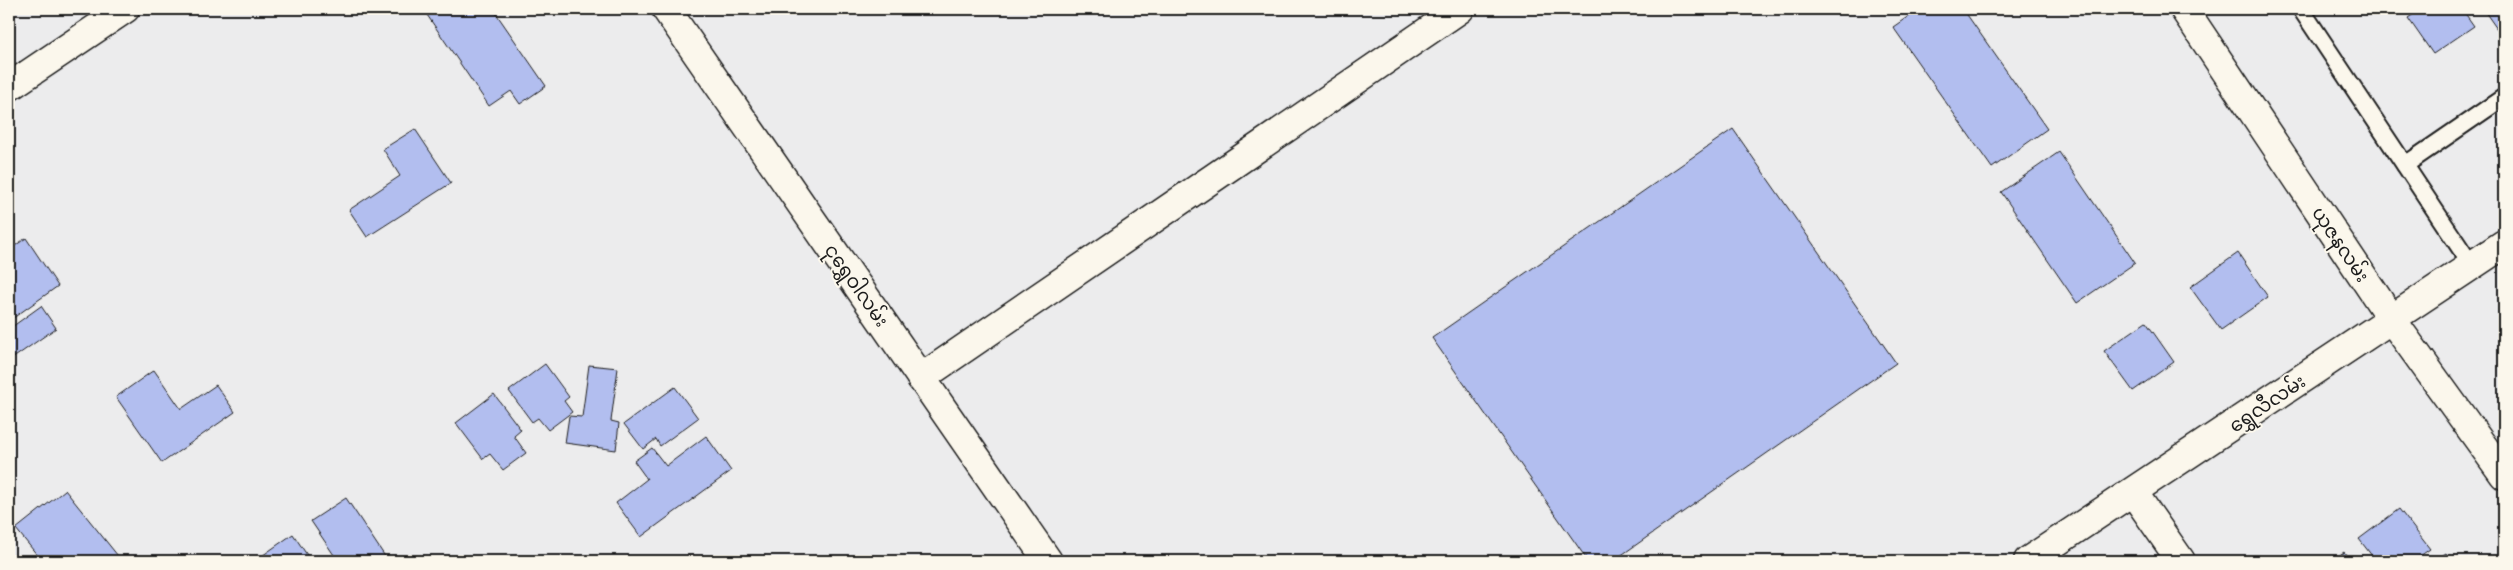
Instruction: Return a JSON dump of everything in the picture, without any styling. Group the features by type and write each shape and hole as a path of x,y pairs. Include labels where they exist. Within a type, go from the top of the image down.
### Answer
{"street":[{"path":"9,88 125,9"},
{"name":"ငုရွှေဝါလမ်း","path":"666,9 1048,561"},
{"path":"921,378 1460,9"},
{"name":"ယုဇနလမ်း","path":"2184,9 2392,320 2504,475"},
{"name":"ရွှေလီလမ်း","path":"2028,561 2504,244"},
{"path":"2133,492 2181,561"}],"lane":[{"path":"2301,9 2472,266"},
{"path":"2405,165 2504,97"}],"building":[{"path":"423,9 493,9 546,86 520,104 511,91 489,106"},
{"path":"1919,9 1963,9 2047,129 1992,168 1893,27"},
{"path":"2421,9 2462,9 2474,26 2433,54 2408,18"},
{"path":"2483,9 2504,9 2504,25 2497,29"},
{"path":"415,129 451,183 367,237 349,210 400,176 383,149"},
{"path":"1733,129 1896,363 1613,561 1588,561 1432,338"},
{"path":"2059,152 2135,263 2077,303 2001,192"},
{"path":"26,238 58,286 9,321 9,250"},
{"path":"2238,253 2268,297 2221,330 2190,287"},
{"path":"41,306 56,328 9,361 9,329"},
{"path":"2146,322 2174,362 2133,391 2104,351"},
{"path":"545,364 569,397 564,401 572,412 548,430 538,418 532,422 509,391"},
{"path":"589,365 618,368 611,421 619,423 616,450 565,443 569,416 582,417"},
{"path":"154,370 181,409 216,385 235,412 162,463 116,397"},
{"path":"675,387 698,418 660,446 656,439 643,449 624,424"},
{"path":"494,394 521,430 514,436 526,453 503,470 490,454 483,459 456,423"},
{"path":"706,436 731,471 641,537 616,503 647,479 634,461 652,448 666,466"},
{"path":"65,490 122,561 42,561 16,529"},
{"path":"346,498 388,561 338,561 311,521"},
{"path":"2399,509 2430,549 2413,561 2376,561 2359,539"},
{"path":"293,534 311,561 261,561 259,558"},
{"path":"2344,552 2350,561 2331,561"},
{"path":"2446,553 2452,561 2434,561"}]}
